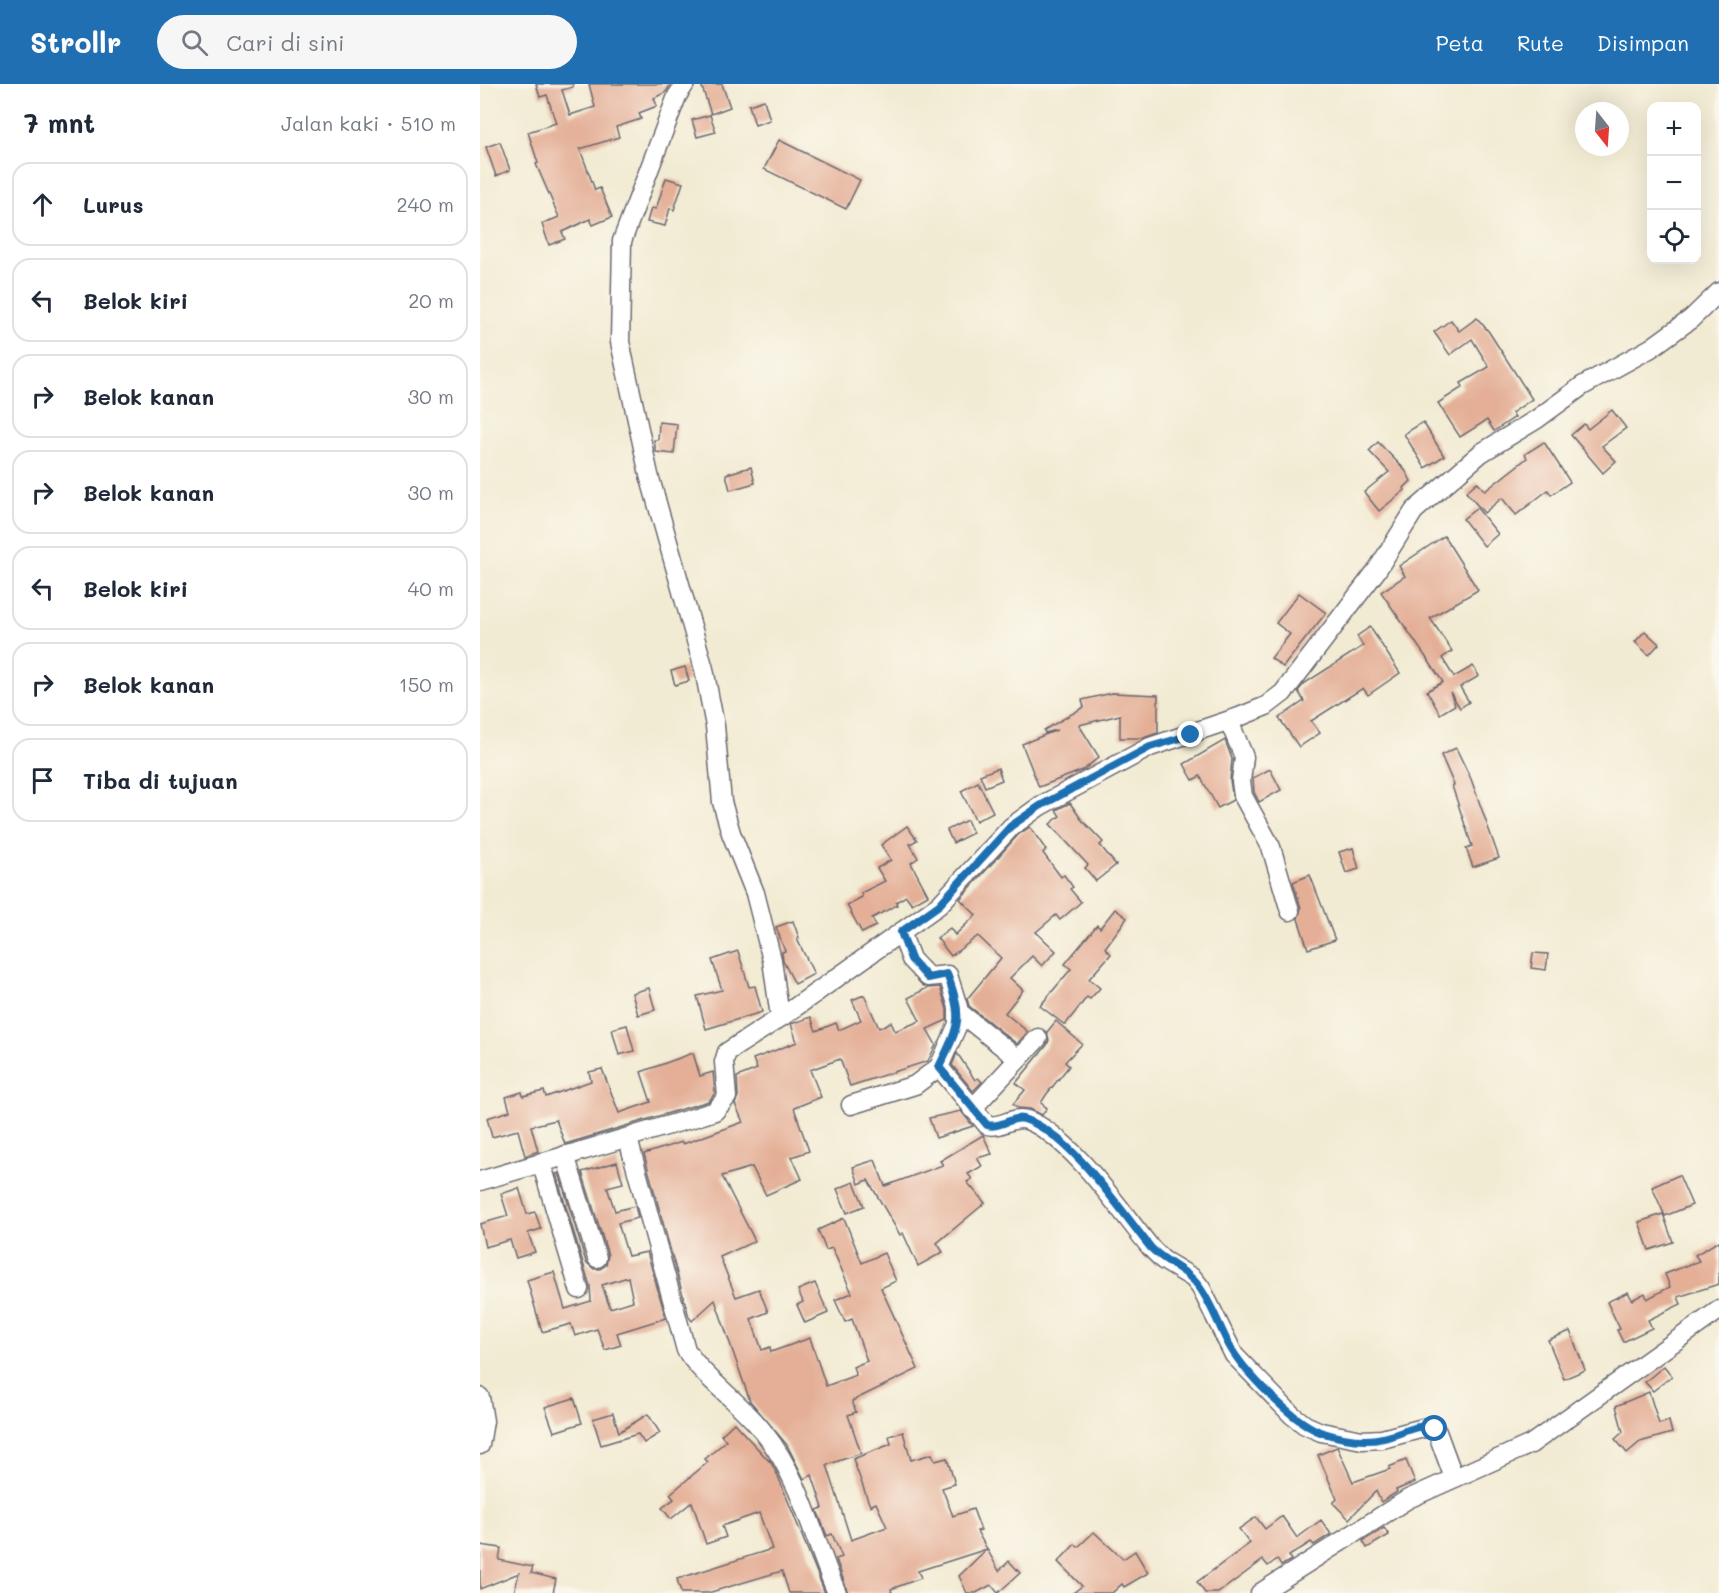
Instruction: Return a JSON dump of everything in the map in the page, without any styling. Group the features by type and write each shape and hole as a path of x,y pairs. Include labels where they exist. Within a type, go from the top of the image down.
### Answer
{"street":[{"path":"685,84 677,96 622,241 620,342 625,376 649,475 704,669 715,726 722,802 731,833 755,893 772,960 779,1010 783,1016"},
{"path":"480,1181 628,1139 715,1111 727,1097 724,1062 727,1052 783,1016 939,905 1011,826 1040,806 1150,747 1229,721 1266,706 1283,693 1377,570 1414,511 1472,460 1582,386 1651,348 1691,319 1719,292"},
{"path":"1229,721 1244,757 1241,781 1243,796 1271,847 1290,911"},
{"path":"852,1106 915,1085 939,1067 956,1030 958,1012 947,974 928,978 911,959 901,932"},
{"path":"958,1012 1018,1059"},
{"path":"972,1109 1038,1038"},
{"path":"939,1067 972,1109 991,1126 1018,1119 1026,1120 1046,1130 1084,1165 1151,1248 1163,1260 1192,1278 1201,1288 1234,1355 1292,1415 1321,1432 1362,1440 1382,1439 1431,1426 1437,1432 1454,1478"},
{"path":"628,1139 686,1350 696,1365 745,1410 781,1456 837,1593"},
{"path":"566,1155 597,1258"},
{"path":"541,1162 579,1289"},
{"path":"1260,1593 1383,1514 1454,1478 1531,1444 1719,1310"},
{"path":"480,1397 484,1421 480,1445"}],"building":[{"path":"536,84 573,84 573,87 562,90 570,115 595,107 589,84 671,84 666,92 654,98 657,106 639,113 641,119 616,127 619,137 580,149 595,190 600,188 612,217 593,225 590,219 562,232 565,239 549,245 542,224 559,217 536,164 538,163 528,132 556,123 547,95 540,97"},
{"path":"701,84 722,84 730,107 711,114"},
{"path":"764,100 770,120 755,125 749,105"},
{"path":"710,115 716,132 697,137 692,120"},
{"path":"779,140 860,180 846,209 764,169"},
{"path":"500,142 510,170 496,176 486,147"},
{"path":"666,178 683,183 674,210 670,208 665,226 647,222 651,208 656,209"},
{"path":"1477,318 1489,332 1532,399 1512,413 1515,417 1494,431 1487,420 1460,437 1438,403 1463,387 1461,383 1489,367 1472,339 1450,355 1434,332 1451,320 1459,331"},
{"path":"1612,410 1626,428 1602,446 1616,461 1603,473 1571,435 1584,424 1588,429"},
{"path":"659,422 677,424 674,454 656,452 654,440 658,440"},
{"path":"1423,422 1444,456 1425,468 1404,434"},
{"path":"1378,442 1405,470 1411,481 1404,488 1405,490 1379,511 1364,492 1389,472 1369,451"},
{"path":"1544,442 1570,482 1551,495 1548,490 1516,515 1502,498 1484,513 1466,492 1477,482 1485,491 1527,458 1525,454"},
{"path":"751,467 755,483 730,490 726,474"},
{"path":"1477,508 1498,534 1484,546 1463,519"},
{"path":"1444,536 1478,590 1430,618 1452,651 1442,658 1454,677 1473,666 1479,676 1460,687 1469,702 1460,708 1450,692 1455,705 1440,714 1427,691 1443,682 1381,592 1405,576 1399,566"},
{"path":"1299,593 1326,613 1283,667 1271,658 1290,634 1276,623"},
{"path":"1370,627 1400,673 1368,695 1363,688 1311,721 1320,733 1299,747 1279,718 1304,701 1298,691 1305,683 1363,646 1357,636"},
{"path":"1645,631 1659,644 1649,655 1635,642"},
{"path":"685,667 689,681 675,685 671,671"},
{"path":"1112,693 1158,695 1158,733 1143,738 1120,738 1120,715 1079,725 1099,757 1083,770 1039,787 1022,744 1057,730 1045,733 1044,730 1084,707 1082,700"},
{"path":"1225,740 1232,759 1230,780 1233,800 1218,808 1200,776 1193,780 1184,764"},
{"path":"1456,748 1471,779 1499,858 1473,867 1466,848 1472,846 1452,786 1454,785 1441,755"},
{"path":"998,768 1002,780 985,787 980,775"},
{"path":"1270,769 1281,790 1259,802 1254,792 1253,778"},
{"path":"978,782 993,812 976,821 961,791"},
{"path":"1070,803 1081,819 1103,842 1100,845 1116,865 1096,881 1085,868 1088,865 1050,824 1060,816 1056,810"},
{"path":"967,820 973,833 953,843 947,830"},
{"path":"907,826 917,840 910,844 918,858 911,863 928,895 912,904 906,896 896,902 897,905 872,918 876,926 862,933 847,905 862,897 861,893 885,881 877,868 891,860 881,845"},
{"path":"1030,827 1046,850 1043,853 1061,877 1064,875 1073,887 1070,889 1081,902 1060,920 1056,915 1036,932 1056,951 1042,966 1032,956 1010,978 1023,990 1005,1013 1028,1032 1017,1044 969,1006 967,999 1001,958 978,936 951,956 937,938 950,928 955,935 976,915 960,899 1018,835"},
{"path":"1353,848 1359,869 1346,873 1339,852"},
{"path":"1310,875 1335,940 1308,949 1298,919 1301,908 1293,882"},
{"path":"1115,909 1127,918 1105,948 1111,954 1089,979 1100,988 1090,999 1087,997 1065,1025 1040,1006 1071,969 1065,964 1097,925 1100,928"},
{"path":"793,921 799,938 797,939 814,974 795,984 783,961 782,952 785,951 776,927"},
{"path":"738,951 749,987 755,986 762,1012 706,1029 697,996 722,990 712,960"},
{"path":"1533,953 1548,954 1546,970 1531,968"},
{"path":"940,987 947,1009 947,1020 927,1029 936,1045 928,1061 850,1086 840,1059 810,1070 821,1097 794,1108 809,1151 792,1157 802,1179 766,1195 752,1167 722,1176 755,1241 720,1257 736,1297 759,1289 768,1312 751,1319 762,1350 770,1347 771,1352 810,1338 826,1386 856,1375 853,1367 867,1361 852,1319 845,1322 835,1300 852,1293 832,1248 826,1250 818,1230 844,1218 862,1263 884,1253 896,1281 881,1288 918,1369 852,1401 856,1412 848,1415 861,1453 827,1465 851,1540 887,1527 876,1503 870,1506 853,1459 891,1444 889,1436 903,1432 911,1460 932,1454 935,1461 947,1458 955,1484 942,1488 953,1516 973,1509 981,1530 977,1531 987,1549 918,1571 921,1578 891,1589 892,1593 848,1593 836,1559 842,1557 832,1534 827,1536 817,1510 823,1508 812,1475 804,1479 787,1445 750,1401 715,1300 692,1321 689,1317 644,1154 682,1142 683,1144 743,1122 735,1104 738,1096 737,1077 757,1069 753,1059 797,1042 791,1024 811,1017 816,1031 836,1023 839,1030 861,1020 852,1000 864,995 879,1028 891,1022 895,1031 920,1021 908,998 927,988"},
{"path":"649,988 655,1010 638,1015 632,993"},
{"path":"1056,1021 1082,1044 1065,1062 1069,1066 1041,1103 1047,1108 1042,1115 1030,1109 1018,1108 1013,1104 1025,1090 1016,1083 1047,1045 1049,1040 1047,1032"},
{"path":"627,1025 634,1051 619,1055 612,1029"},
{"path":"693,1053 700,1076 713,1072 715,1093 709,1101 565,1144 556,1120 531,1126 538,1151 525,1156 518,1130 492,1137 487,1118 510,1111 506,1097 522,1092 523,1096 544,1091 546,1097 591,1081 589,1072 602,1069 619,1113 651,1102 641,1072"},
{"path":"957,1053 975,1080 978,1078 982,1082 973,1091 952,1065"},
{"path":"961,1111 973,1126 936,1138 929,1118"},
{"path":"983,1135 992,1154 977,1158 982,1166 968,1174 972,1179 967,1182 985,1203 937,1243 943,1252 918,1266 903,1233 900,1235 868,1180 859,1184 853,1167 875,1160 885,1186 943,1165 940,1161"},
{"path":"617,1162 623,1183 607,1187 615,1211 635,1206 638,1218 618,1223 628,1256 647,1252 666,1318 617,1333 621,1345 605,1350 597,1329 575,1336 571,1324 542,1332 527,1280 554,1272 565,1309 591,1301 590,1286 556,1174 559,1173 586,1262 594,1269 600,1269 606,1265 608,1255 582,1172","holes":["628,1277 633,1301 610,1308 602,1285"]},
{"path":"1679,1175 1692,1205 1665,1216 1652,1187"},
{"path":"854,1182 864,1206 847,1213 837,1189"},
{"path":"519,1188 527,1214 535,1212 541,1229 528,1233 535,1252 516,1258 510,1240 485,1247 480,1224 508,1216 501,1194"},
{"path":"1663,1214 1673,1242 1649,1250 1639,1222"},
{"path":"1719,1241 1719,1284 1678,1297 1681,1304 1648,1320 1652,1328 1623,1342 1617,1330 1620,1329 1607,1302 1628,1292 1632,1300 1645,1293 1647,1299 1670,1287 1665,1274 1699,1261 1695,1255"},
{"path":"815,1283 828,1313 805,1323 797,1305 803,1302 798,1290"},
{"path":"1570,1331 1585,1370 1564,1379 1548,1340"},
{"path":"1664,1366 1672,1376 1653,1391 1645,1382"},
{"path":"1649,1392 1659,1424 1669,1421 1672,1433 1640,1442 1627,1453 1615,1439 1623,1432 1616,1406"},
{"path":"574,1398 582,1423 554,1432 545,1407"},
{"path":"613,1413 619,1432 648,1414 660,1433 644,1443 638,1434 601,1445 593,1419"},
{"path":"734,1423 770,1462 769,1459 825,1593 789,1593 782,1571 708,1593 681,1593 677,1579 772,1549 759,1513 722,1526 726,1537 706,1544 692,1502 671,1519 662,1508 674,1499 670,1494 708,1462 705,1459 726,1441 721,1435"},
{"path":"1337,1447 1353,1482 1390,1469 1389,1467 1406,1460 1415,1482 1396,1490 1397,1492 1381,1502 1376,1491 1349,1519 1333,1503 1337,1499 1318,1455"},
{"path":"1282,1516 1297,1538 1321,1520 1331,1534 1314,1545 1311,1542 1289,1556 1291,1560 1281,1566 1277,1559 1268,1566 1263,1560 1218,1593 1205,1593 1197,1582 1250,1543 1239,1529 1256,1517 1265,1529"},
{"path":"1384,1528 1389,1535 1367,1548 1363,1541"},
{"path":"1094,1532 1123,1559 1135,1551 1148,1573 1124,1587 1122,1584 1112,1593 1073,1593 1082,1586 1058,1562 1075,1544 1078,1547"},
{"path":"480,1545 501,1548 499,1560 533,1567 531,1573 556,1579 553,1593 514,1593 519,1573 480,1589"},
{"path":"987,1549 999,1571 1009,1561 1020,1573 998,1593 991,1585 976,1593 967,1593 959,1576"}],"route":[{"path":"1191,735 1150,747 1040,806 1011,826 939,905 901,932 914,963 928,978 947,974 956,1000 958,1024 939,1067 987,1125 996,1126 1014,1120 1026,1120 1046,1130 1084,1165 1151,1248 1163,1260 1192,1278 1201,1288 1234,1355 1292,1415 1305,1425 1340,1437 1362,1440 1382,1439 1424,1426 1431,1426 1435,1429"}]}
